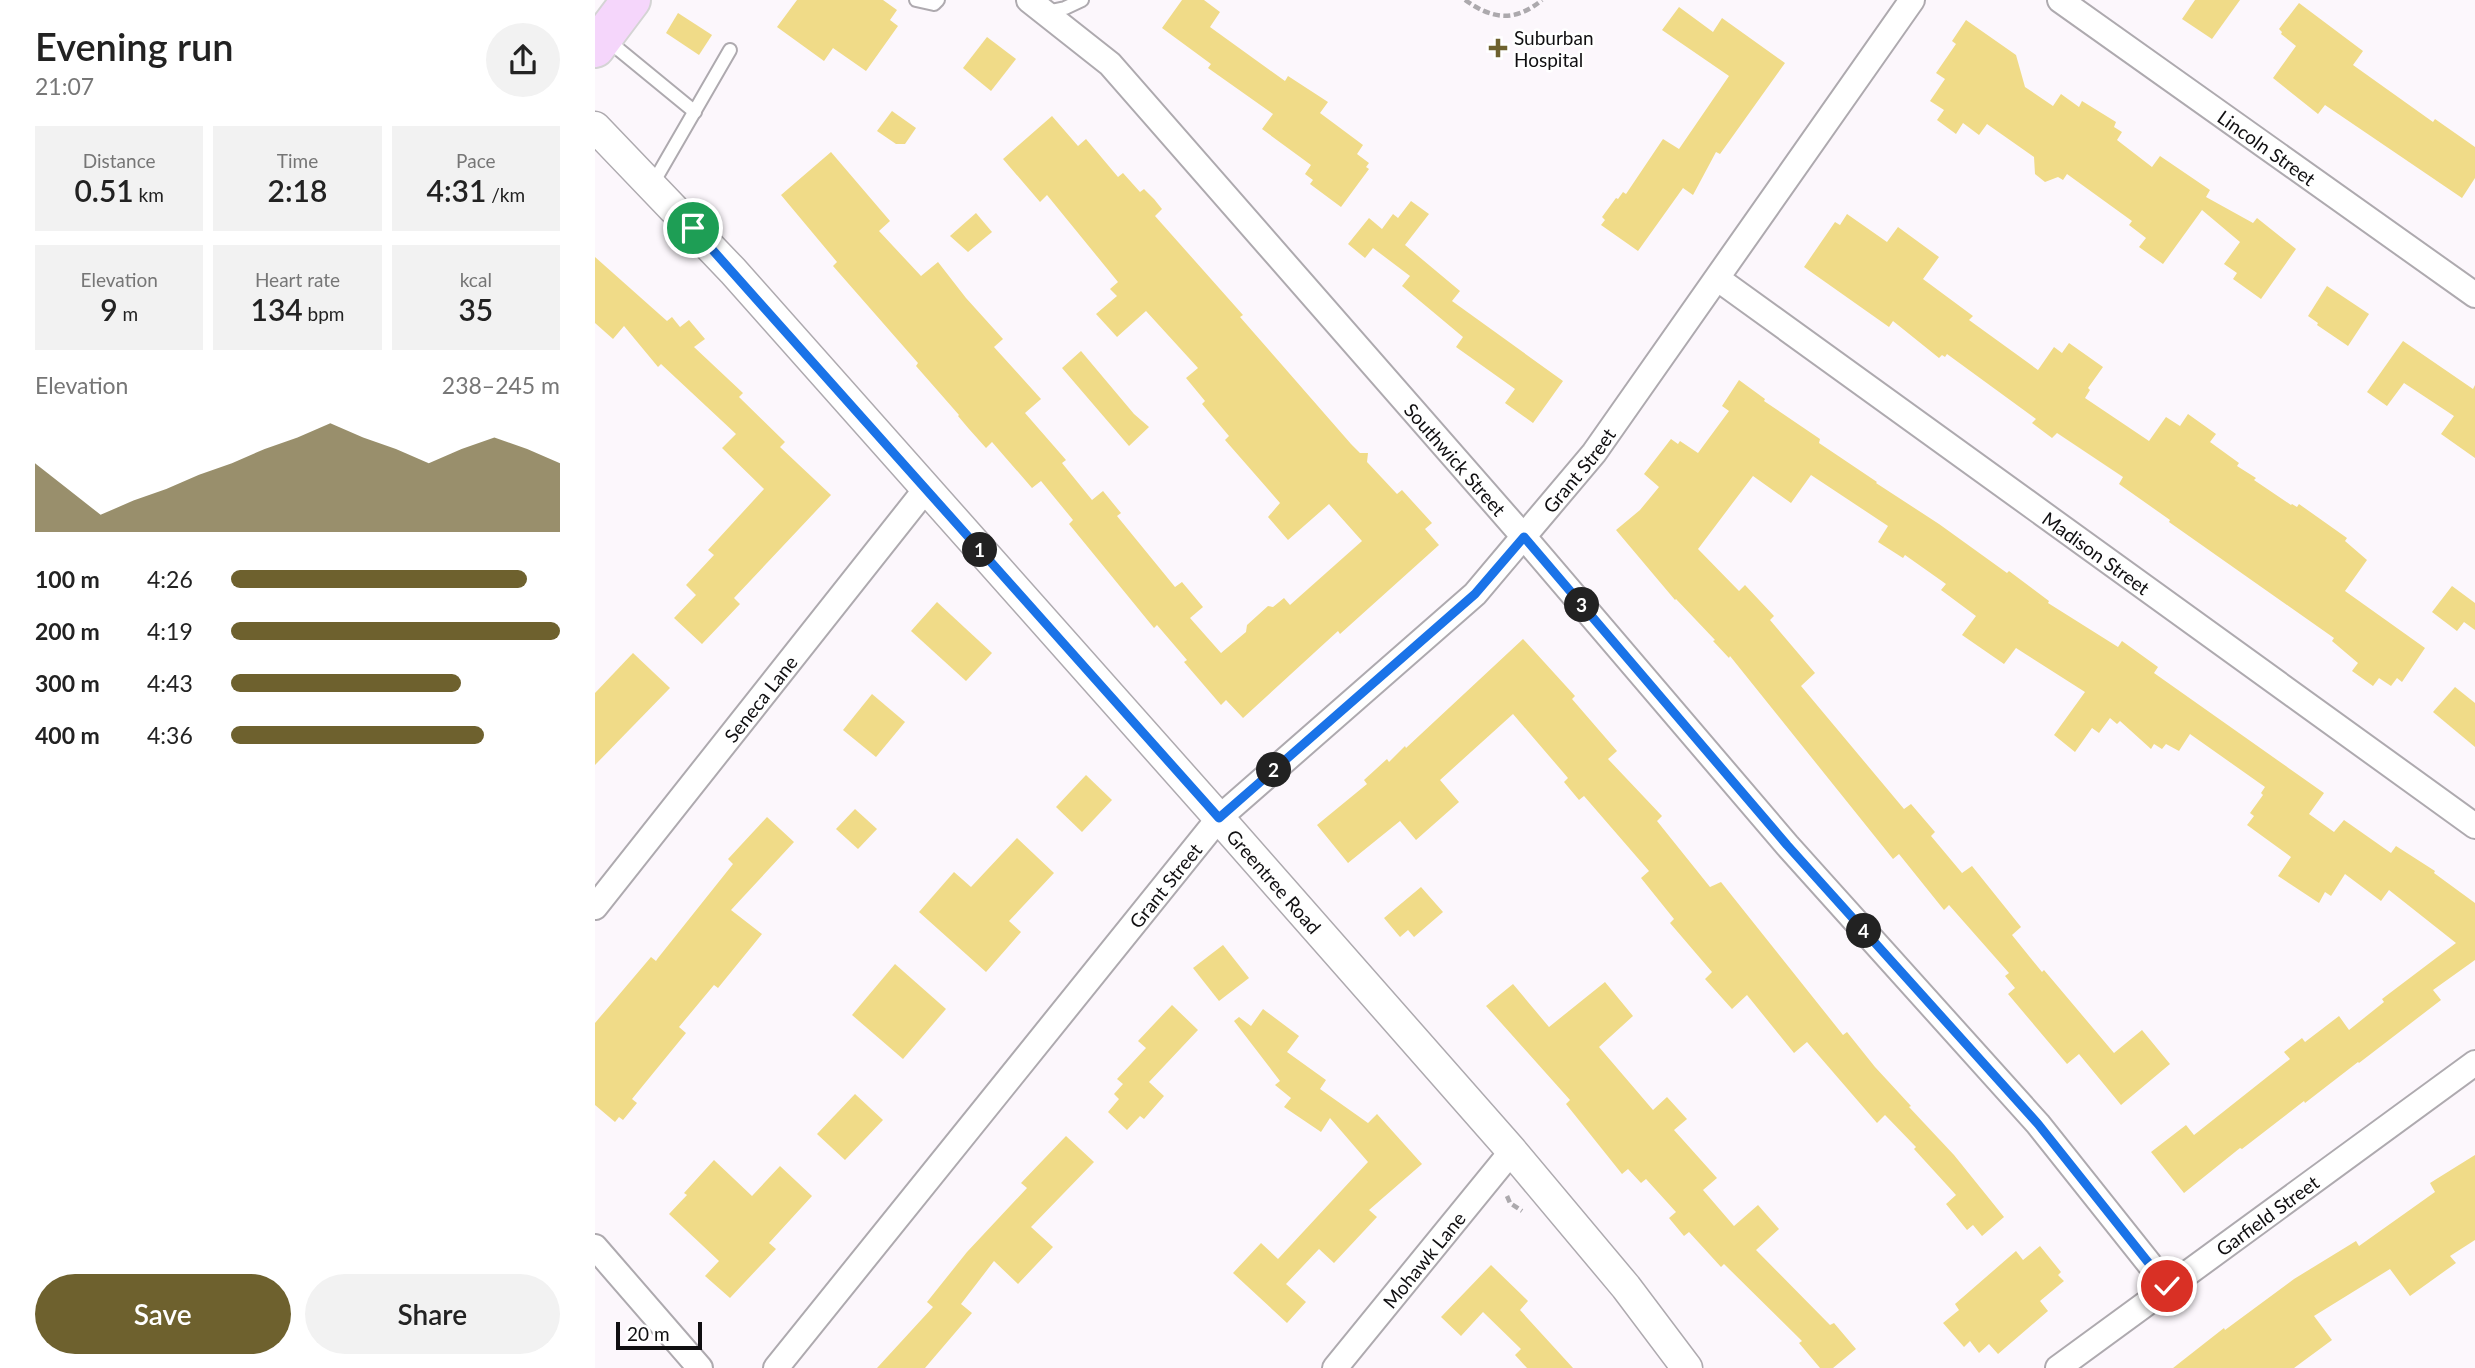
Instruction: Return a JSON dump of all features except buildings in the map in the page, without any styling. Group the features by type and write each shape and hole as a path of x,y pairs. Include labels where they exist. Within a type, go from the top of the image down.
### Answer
{"main road":[{"path":"599,43 631,0"}],"street":[{"name":"Grant Street","path":"776,1368 1219,818 1475,594 1594,453 1912,0"},
{"name":"Lincoln Street","path":"2060,0 2475,295"},
{"name":"Southwick Street","path":"1038,6 1110,64 1524,537 1787,845 2038,1124 2167,1286"},
{"name":"Greentree Road","path":"595,127 733,271 1219,818 1512,1151 1626,1287 1687,1368"},
{"name":"Madison Street","path":"1718,279 2475,826"},
{"name":"Seneca Lane","path":"595,907 926,489"},
{"name":"Garfield Street","path":"2058,1368 2475,1063"},
{"name":"Mohawk Lane","path":"1335,1368 1512,1151"},
{"path":"595,1247 699,1368"}],"lane":[{"path":"916,0 934,5 938,0"},
{"path":"1038,6 1065,8 1082,0"},
{"path":"599,43 695,112"},
{"path":"652,185 730,50"}],"path":[{"path":"1465,0 1480,11 1505,16 1519,14 1542,0"}],"place":[{"name":"Suburban Hospital","path":"1498,48"}],"route":[{"path":"693,228 1219,818 1475,594 1524,537 1787,845 2038,1124 2167,1286"}]}
